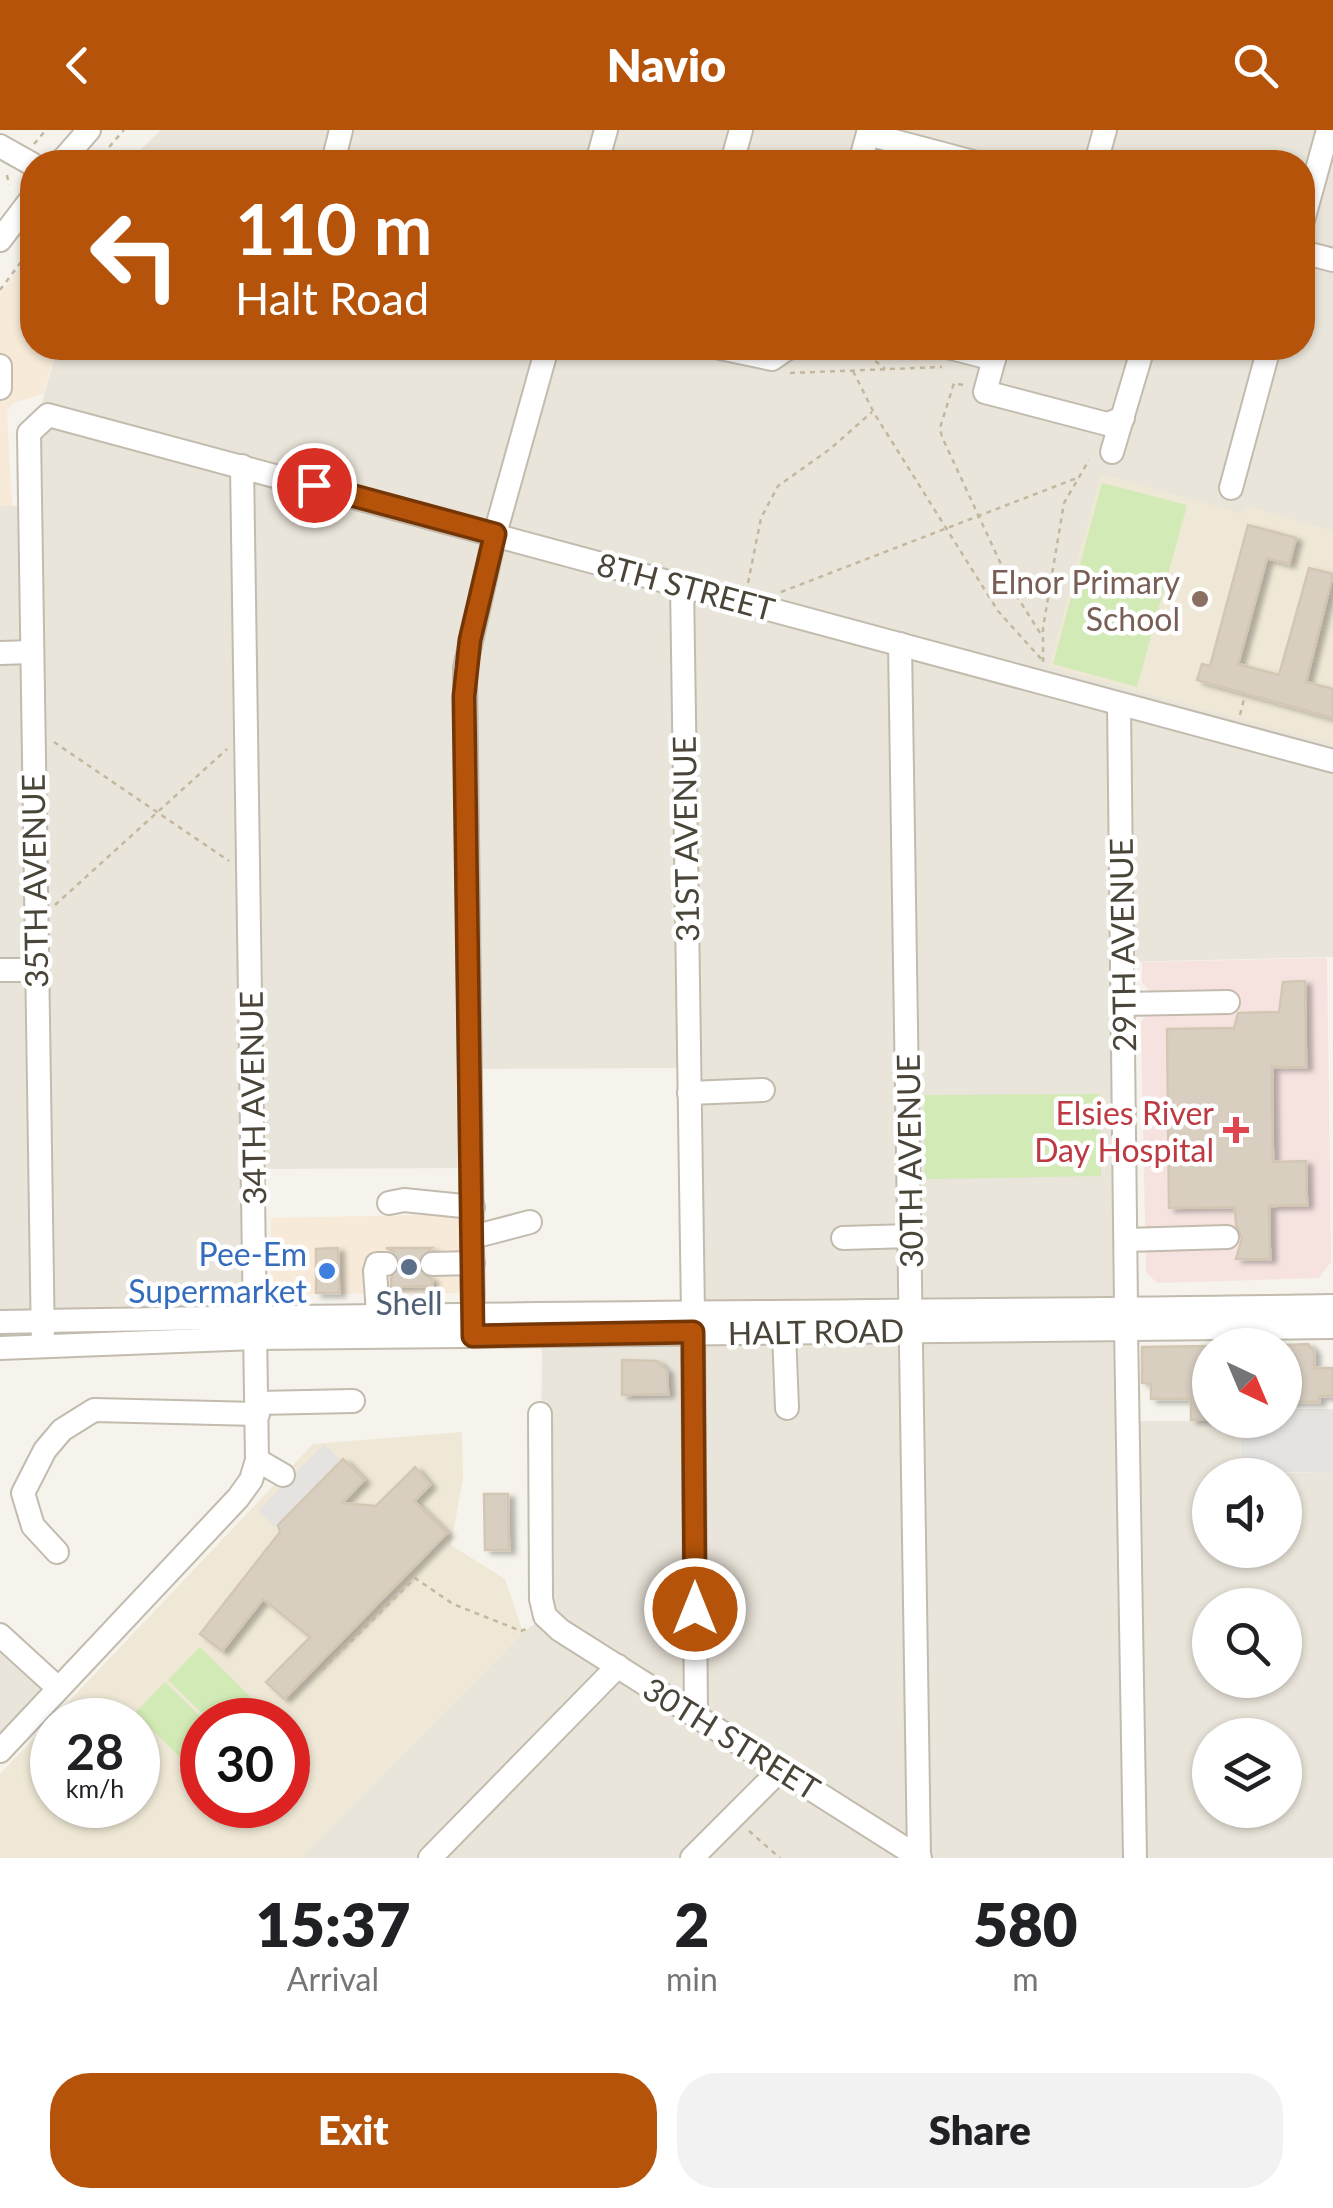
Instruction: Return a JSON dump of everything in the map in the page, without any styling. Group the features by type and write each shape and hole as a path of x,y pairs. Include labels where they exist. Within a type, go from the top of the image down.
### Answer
{"street":[{"path":"71,150 89,130"},
{"path":"1315,177 1328,130"},
{"path":"868,132 931,150"},
{"path":"0,240 20,214"},
{"path":"473,1336 464,696 470,640 495,534 545,360"},
{"path":"994,360 985,392 1107,424 1124,418"},
{"path":"1112,452 1140,360"},
{"path":"1231,488 1266,360"},
{"path":"0,366 0,388"},
{"name":"8TH STREET","path":"40,419 54,415 1333,761"},
{"name":"35TH AVENUE","path":"40,419 30,433 34,970 43,1346"},
{"name":"34TH AVENUE","path":"0,1751 238,1498 251,1480 257,1460 242,466"},
{"name":"31ST AVENUE","path":"682,586 696,1717"},
{"name":"30TH AVENUE","path":"900,644 920,1858"},
{"path":"0,653 32,652"},
{"name":"29TH AVENUE","path":"1119,704 1135,1858"},
{"path":"0,970 34,970"},
{"path":"1123,1004 1228,1002"},
{"path":"689,1093 763,1090"},
{"path":"390,1203 473,1207"},
{"path":"473,1237 530,1222"},
{"path":"843,1238 910,1236"},
{"path":"1126,1240 1226,1237"},
{"path":"432,1264 473,1263"},
{"path":"378,1313 375,1271 378,1264 386,1264"},
{"name":"HALT ROAD","path":"0,1322 473,1336 693,1323 1126,1317 1333,1306"},
{"name":"HALT ROAD","path":"0,1348 257,1328 378,1313 474,1311 784,1332 911,1319"},
{"name":"HALT ROAD","path":"1126,1317 1333,1327"},
{"path":"784,1332 788,1408"},
{"path":"57,1552 26,1515 24,1484 45,1450 84,1414 102,1408 258,1408 353,1401"},
{"path":"540,1414 541,1599 545,1616"},
{"path":"257,1460 284,1474"},
{"name":"30TH STREET","path":"545,1616 920,1858"},
{"path":"0,1635 58,1688"},
{"path":"430,1858 618,1666"},
{"path":"692,1858 780,1770"}],"path":[{"path":"105,150 124,130"},
{"path":"0,190 7,183 7,175"},
{"path":"0,290 20,263"},
{"path":"874,360 885,370"},
{"path":"781,374 885,370 937,360"},
{"path":"853,371 873,411 998,611 1042,660"},
{"path":"963,385 954,384 940,428 1014,590 1042,636"},
{"path":"744,591 762,518 778,486 873,411"},
{"path":"1044,673 1042,636 1064,503 1089,460"},
{"path":"776,594 840,566 946,530 1077,478"},
{"path":"1237,726 1245,695"},
{"path":"32,743 53,741 155,815 233,864 248,865"},
{"path":"34,914 47,913 233,744 246,741"},
{"path":"322,1670 416,1578 453,1604 521,1631 545,1616"},
{"path":"732,1818 780,1858"}],"shaded area":[{"path":"161,130 1333,130 1333,957 1121,962 1126,1305 691,1311 688,1068 470,1069 471,1168 252,1169 254,1316 0,1320 0,506 28,506 37,421 54,360 1315,360 1315,150 140,150"},
{"path":"20,267 20,360 53,360 44,394 13,403 7,411 12,506 0,506 0,294"},
{"name":"Elnor Primary School","path":"1101,474 1243,514 1246,506 1333,531 1333,744 1049,667"},
{"name":"Elsies River Day Hospital","path":"1327,958 1331,1262 1319,1278 1157,1283 1146,1272 1141,1021 1154,1010 1154,995 1142,983 1142,962"},
{"path":"464,1214 462,1293 271,1294 271,1218"},
{"path":"1125,1330 1127,1421 1192,1421 1192,1438 1240,1438 1241,1458 1192,1458 1192,1568 1302,1568 1302,1472 1333,1472 1333,1858 301,1858 523,1632 545,1617 540,1599 542,1337"},
{"path":"1302,1409 1333,1409 1333,1472 1302,1472 1302,1458 1241,1458 1240,1438 1302,1438"},
{"path":"462,1432 463,1478 451,1545 505,1579 523,1632 301,1858 0,1858 0,1774 30,1742 30,1828 160,1828 160,1698 72,1698 313,1444"},
{"path":"324,1444 342,1461 276,1528 258,1511"},
{"path":"0,1633 57,1686 46,1698 30,1698 30,1716 0,1750"}],"green space":[{"path":"1102,483 1187,505 1137,687 1053,664"},
{"path":"1100,1094 1101,1176 925,1179 924,1095"},
{"path":"200,1647 252,1698 186,1698 168,1680"},
{"path":"165,1682 181,1698 180,1757 160,1738 160,1698 150,1698"}],"building":[{"path":"1248,525 1296,538 1289,564 1267,558 1238,664 1279,675 1309,568 1333,574 1306,682 1333,689 1333,718 1197,680 1202,664 1210,666"},
{"path":"1305,981 1306,1067 1272,1067 1272,1093 1273,1162 1306,1161 1307,1205 1269,1206 1270,1259 1236,1259 1242,1238 1235,1207 1169,1208 1167,1029 1234,1028 1238,1013 1279,1012 1283,982"},
{"name":"Pee-Em Supermarket","path":"338,1248 339,1293 316,1293 316,1249"},
{"path":"386,1248 432,1248 417,1263 420,1273 432,1279 432,1286 391,1287 391,1278 401,1263"},
{"path":"1302,1344 1308,1344 1314,1351 1314,1368 1333,1368 1333,1396 1319,1396 1319,1402 1302,1402"},
{"path":"1192,1346 1192,1420 1191,1399 1151,1399 1151,1384 1142,1383 1142,1347"},
{"path":"622,1360 657,1361 667,1371 668,1394 622,1395"},
{"path":"343,1459 364,1480 342,1503 376,1506 415,1467 430,1485 414,1501 447,1533 285,1698 266,1682 310,1637 263,1599 222,1651 200,1634 280,1532 278,1525"},
{"path":"484,1494 508,1494 509,1550 485,1550"}],"tunnel":[{"path":"386,1264 432,1264"}],"place":[{"name":"Elnor Primary School","path":"1200,599"},
{"name":"Elsies River Day Hospital","path":"1236,1130"},
{"name":"Shell","path":"409,1267"},
{"name":"Pee-Em Supermarket","path":"327,1271"}],"route":[{"path":"314,485 495,534 470,640 464,696 473,1336 693,1332 695,1609"}]}
